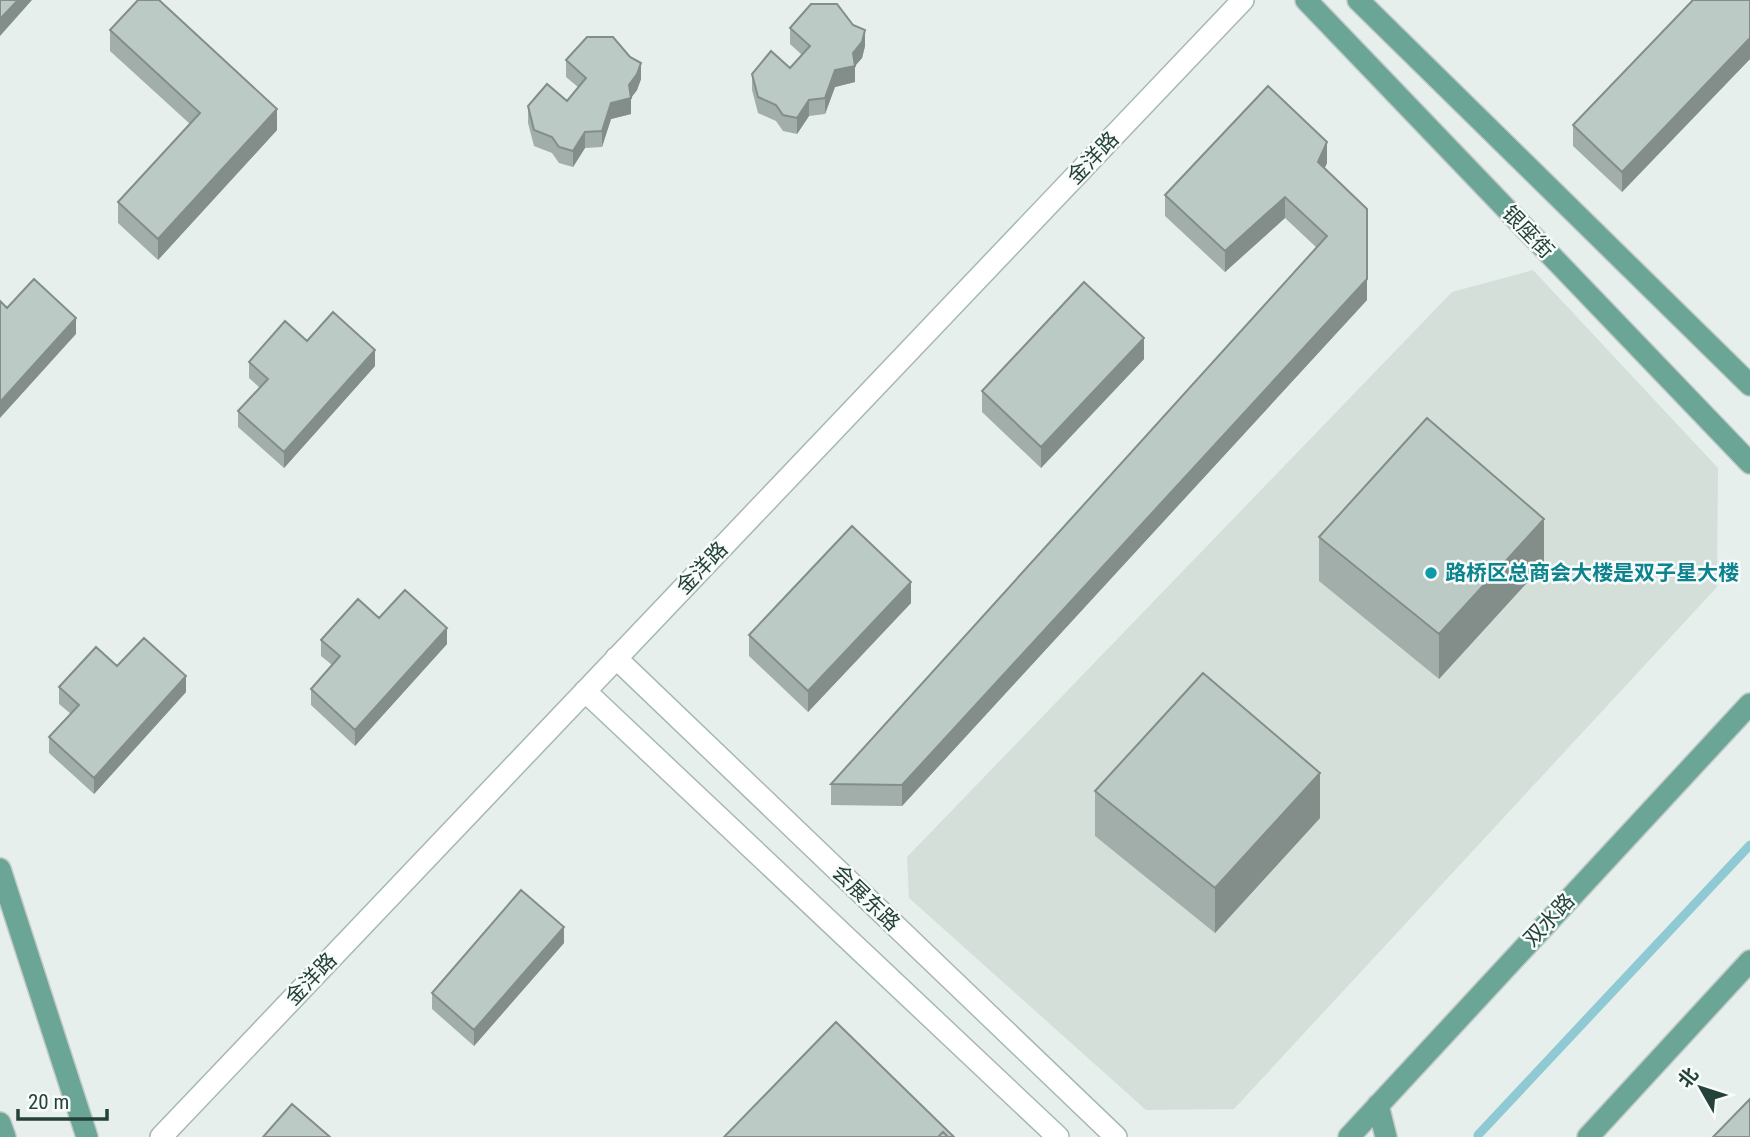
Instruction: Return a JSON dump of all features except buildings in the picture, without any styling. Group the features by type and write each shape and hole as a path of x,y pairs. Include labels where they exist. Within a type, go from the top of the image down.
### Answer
{"main road":[{"name":"银座街","path":"1306,0 1750,463"},
{"path":"1358,0 1750,385"},
{"name":"双水路","path":"1349,1137 1750,704"},
{"path":"0,869 87,1137"},
{"path":"1588,1137 1750,961"},
{"path":"1378,1105 1386,1137"},
{"path":"0,1123 5,1137"}],"street":[{"name":"金洋路","path":"160,1137 1243,0"},
{"name":"会展东路","path":"616,658 1116,1137"},
{"name":"会展东路","path":"585,691 1058,1137"}],"shaded area":[{"path":"1533,270 1718,468 1717,587 1234,1109 1146,1110 909,898 907,857 1452,292"}],"waterway":[{"path":"1478,1135 1750,845"}],"place":[{"name":"路桥区总商会大楼是双子星大楼","path":"1431,573"}]}
